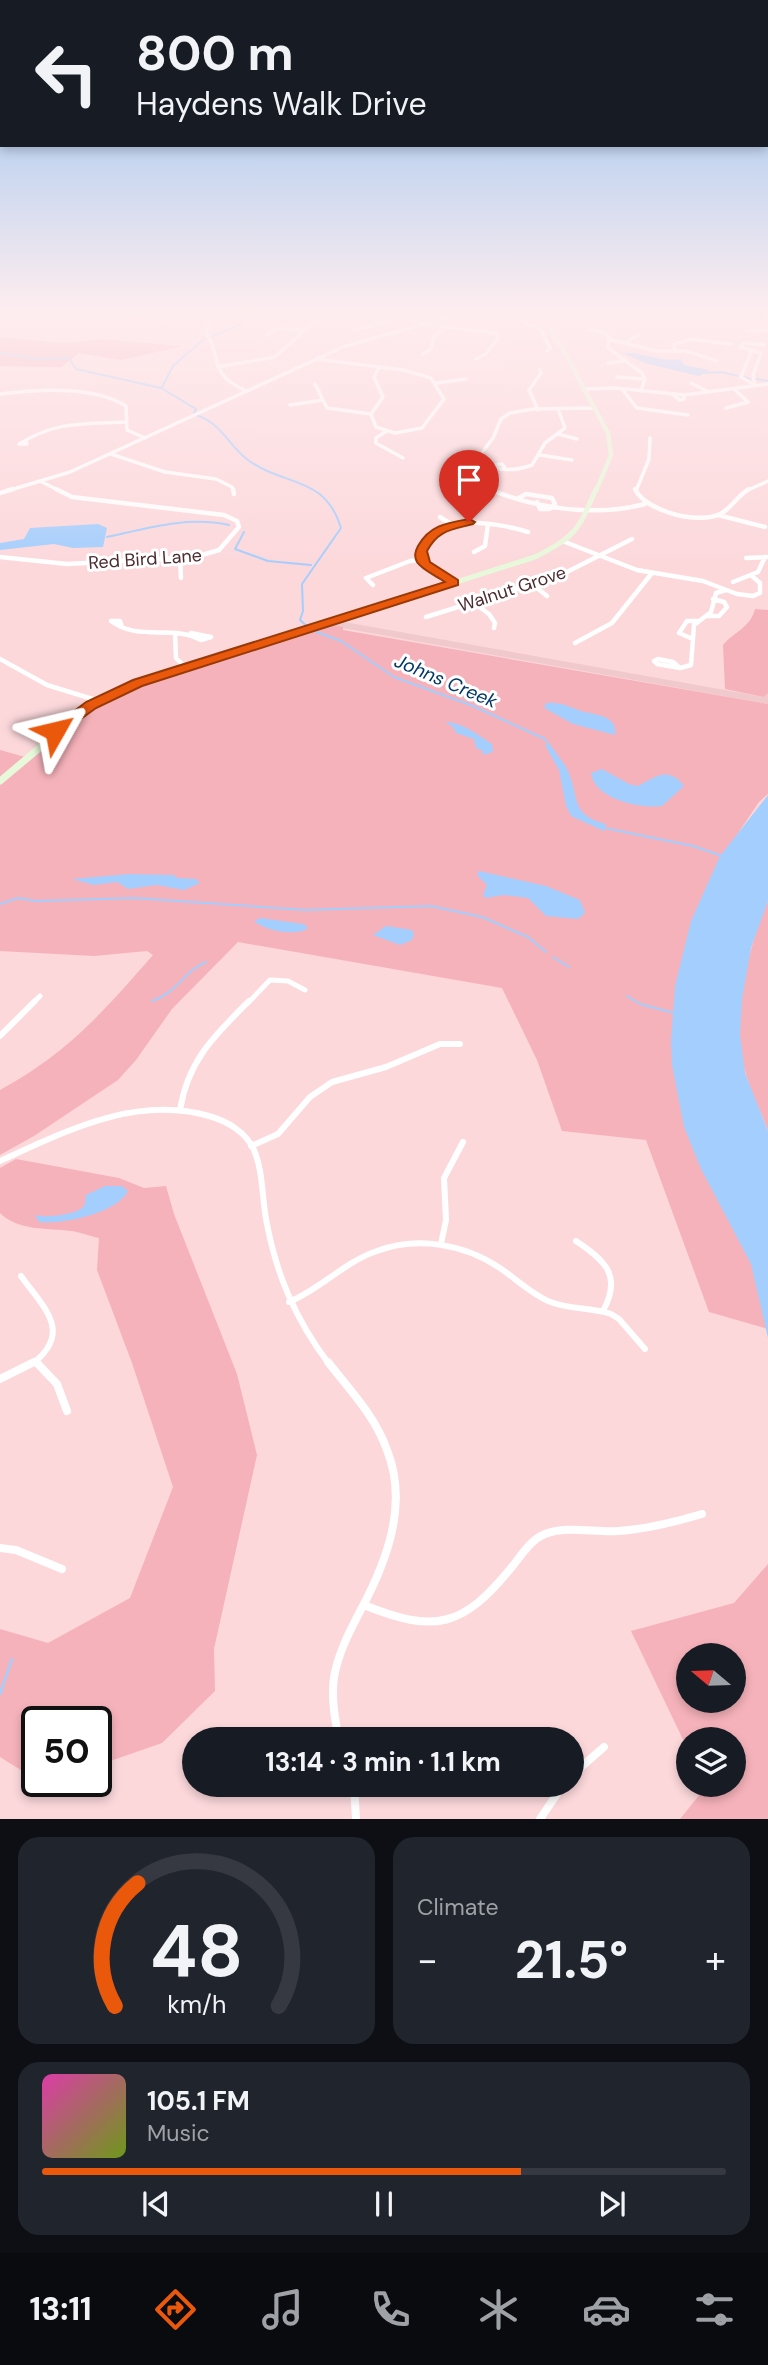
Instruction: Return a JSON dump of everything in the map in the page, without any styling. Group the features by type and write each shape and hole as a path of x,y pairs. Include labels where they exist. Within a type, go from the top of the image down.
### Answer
{"main road":[{"path":"0,781 64,723 99,701 137,683 535,557 566,541 580,527 612,450 608,433 588,396"}],"street":[{"path":"93,396 113,398 125,404 129,432 145,438"},
{"path":"0,493 42,482 111,454 236,396"},
{"path":"322,396 324,406 331,410 371,415"},
{"path":"371,415 382,396"},
{"path":"371,415 376,426 385,432 406,433 425,426 444,399 442,396"},
{"path":"532,396 538,410"},
{"path":"627,396 637,408 688,415"},
{"path":"726,408 748,402 741,396"},
{"path":"290,405 323,400"},
{"path":"558,409 566,426 545,443 532,465 506,469 502,464 490,465 478,458 491,441 504,416 514,412 538,410 558,409 575,409 594,408"},
{"path":"26,441 42,430 56,426 126,422"},
{"path":"385,432 376,439 376,443 403,458"},
{"path":"558,434 577,439"},
{"path":"644,503 635,490 648,470 647,460 652,450 650,438"},
{"path":"480,452 486,454 490,465"},
{"path":"111,454 165,472 220,481 232,486 235,493 228,492"},
{"path":"540,455 572,460"},
{"path":"480,480 482,473 490,465"},
{"path":"455,481 480,480 491,492 537,502 540,509 550,509 555,504"},
{"path":"718,515 737,497 768,481"},
{"name":"Red Bird Lane","path":"0,557 67,564 180,558 217,551 235,533 238,523 216,513 167,510 72,497 42,482"},
{"path":"517,499 526,494 552,498 555,504"},
{"path":"555,504 602,510 644,503 674,514 699,517 718,515 765,527"},
{"path":"440,517 451,524"},
{"path":"422,560 421,551 429,536 451,524 488,524 528,532"},
{"path":"474,552 485,546 485,530 488,524"},
{"name":"Walnut Grove","path":"426,617 569,572 598,554 632,539"},
{"path":"566,541 652,573 703,581 742,595 758,594 760,583 752,576"},
{"path":"733,582 752,576 762,569 767,557 746,558"},
{"path":"180,558 181,578"},
{"path":"373,585 366,578 410,561 422,560 454,582"},
{"path":"575,643 612,623 652,573"},
{"path":"532,584 547,596"},
{"path":"680,668 669,660 654,661 657,664 680,668 691,665 694,625 713,610 716,593 726,590"},
{"path":"706,616 719,616 727,607 724,602 713,599"},
{"path":"471,601 489,614 495,623 494,628"},
{"path":"694,639 679,633 687,621 701,620"},
{"path":"122,627 142,635 191,633"},
{"path":"175,633 176,658 185,667"},
{"path":"0,659 47,685 99,701"},
{"path":"180,1110 185,1082 191,1068 227,1024 271,979 294,984 304,990"},
{"path":"0,1035 40,996"},
{"path":"251,1146 278,1134 310,1097 332,1082 386,1067 440,1044 460,1044"},
{"path":"0,1161 92,1120 131,1111 180,1110 204,1113 222,1120 240,1132 251,1146 257,1160 271,1253 289,1302 313,1343 370,1412 390,1456 396,1491 394,1525 384,1564 345,1638 335,1666 332,1698 337,1727"},
{"path":"441,1244 446,1220 444,1178 463,1142"},
{"path":"576,1241 599,1256 610,1271 612,1292 603,1311"},
{"path":"289,1302 315,1291 349,1265 376,1251 408,1243 441,1244 487,1259 548,1301 603,1311 619,1319 645,1349"},
{"path":"0,1379 37,1363 51,1342 52,1323 48,1312 21,1276"},
{"path":"37,1363 57,1384 67,1411"},
{"path":"364,1605 408,1622 428,1623 451,1619 466,1613 486,1599 526,1549 544,1534 567,1530 642,1530 702,1514"},
{"path":"0,1548 16,1550 62,1569"},
{"path":"584,1764 604,1747"},
{"path":"355,1797 356,1819"},
{"path":"540,1819 555,1797"}],"shaded area":[{"path":"755,609 768,610 768,693 764,697 725,689 723,645 746,625"},
{"path":"333,620 764,697 768,693 768,704 320,624"},
{"path":"320,623 343,627 343,630 768,704 768,794 759,802 724,854 750,1242 768,1329 709,1312 646,1140 562,1131 537,1060 502,988 238,942 172,1009 136,1060 118,1080 34,1136 0,1155 0,1090 65,1046 101,1013 153,955 147,951 94,956 0,951 0,750 25,757 87,711 127,687 198,660"},
{"path":"768,901 768,1131 741,1055 740,1010 753,941"},
{"path":"16,1159 119,1178 144,1188 166,1186 174,1214 237,1374 257,1455 214,1649 215,1691 162,1743 112,1760 112,1706 21,1706 21,1770 0,1757 0,1629 48,1643 130,1598 173,1487 132,1363 97,1270 99,1238 24,1226 7,1219 0,1213 0,1168"},
{"path":"768,1564 768,1819 680,1819 698,1797 746,1797 746,1727 677,1727 631,1631 734,1603"}],"water":[{"path":"98,524 107,528 103,547 73,548 54,544 0,550 0,543 24,539 30,528"},
{"path":"547,703 561,704 604,717 613,723 615,735 573,724 546,709 544,706"},
{"path":"445,722 458,724 475,733 492,744 493,752 482,755 483,751 476,748 474,739 456,733 453,727"},
{"path":"547,744 566,767 581,811 606,824 604,831 571,816 566,806 559,770 545,745"},
{"path":"602,769 638,786 655,777 667,775 684,786 662,806 631,804 600,790 591,773"},
{"path":"768,795 768,901 751,948 742,1000 740,1035 745,1073 768,1131 768,1338 751,1264 701,1169 684,1127 672,1065 671,1041 675,986 691,921 720,856"},
{"path":"479,871 546,886 580,900 585,913 578,919 546,916 528,898 504,895 485,898 483,895 487,885 477,875"},
{"path":"129,874 173,875 196,879 200,883 184,890 157,885 128,889 117,882 94,885 72,879"},
{"path":"261,918 303,924 307,929 295,932 272,930 254,921"},
{"path":"386,926 412,930 412,940 400,945 373,935"},
{"path":"105,1186 122,1186 128,1191 113,1206 88,1216 60,1222 39,1222 35,1215 52,1216 75,1212 84,1206 86,1195"}],"waterway":[{"name":"Johns Creek","path":"174,396 196,409 194,413 218,428 248,460 314,490 334,511 341,528 302,584 303,611 300,620 309,628"},
{"path":"107,537 183,522 229,525"},
{"path":"244,532 235,549 268,561 311,565"},
{"name":"Johns Creek","path":"314,631 341,641 394,677 473,706 545,739 557,756"},
{"name":"Johns Creek","path":"605,828 693,846 722,856"},
{"path":"0,904 18,898 36,901 135,898 305,910 431,906 482,917 528,937 546,952"},
{"path":"553,957 569,967"},
{"path":"152,1001 168,993 206,962"},
{"path":"627,996 640,1004 674,1013"},
{"path":"0,1694 12,1659"}],"route":[{"path":"55,731 82,710 137,683 454,582 426,564 422,560 421,551 429,536 440,528 469,522"}]}
